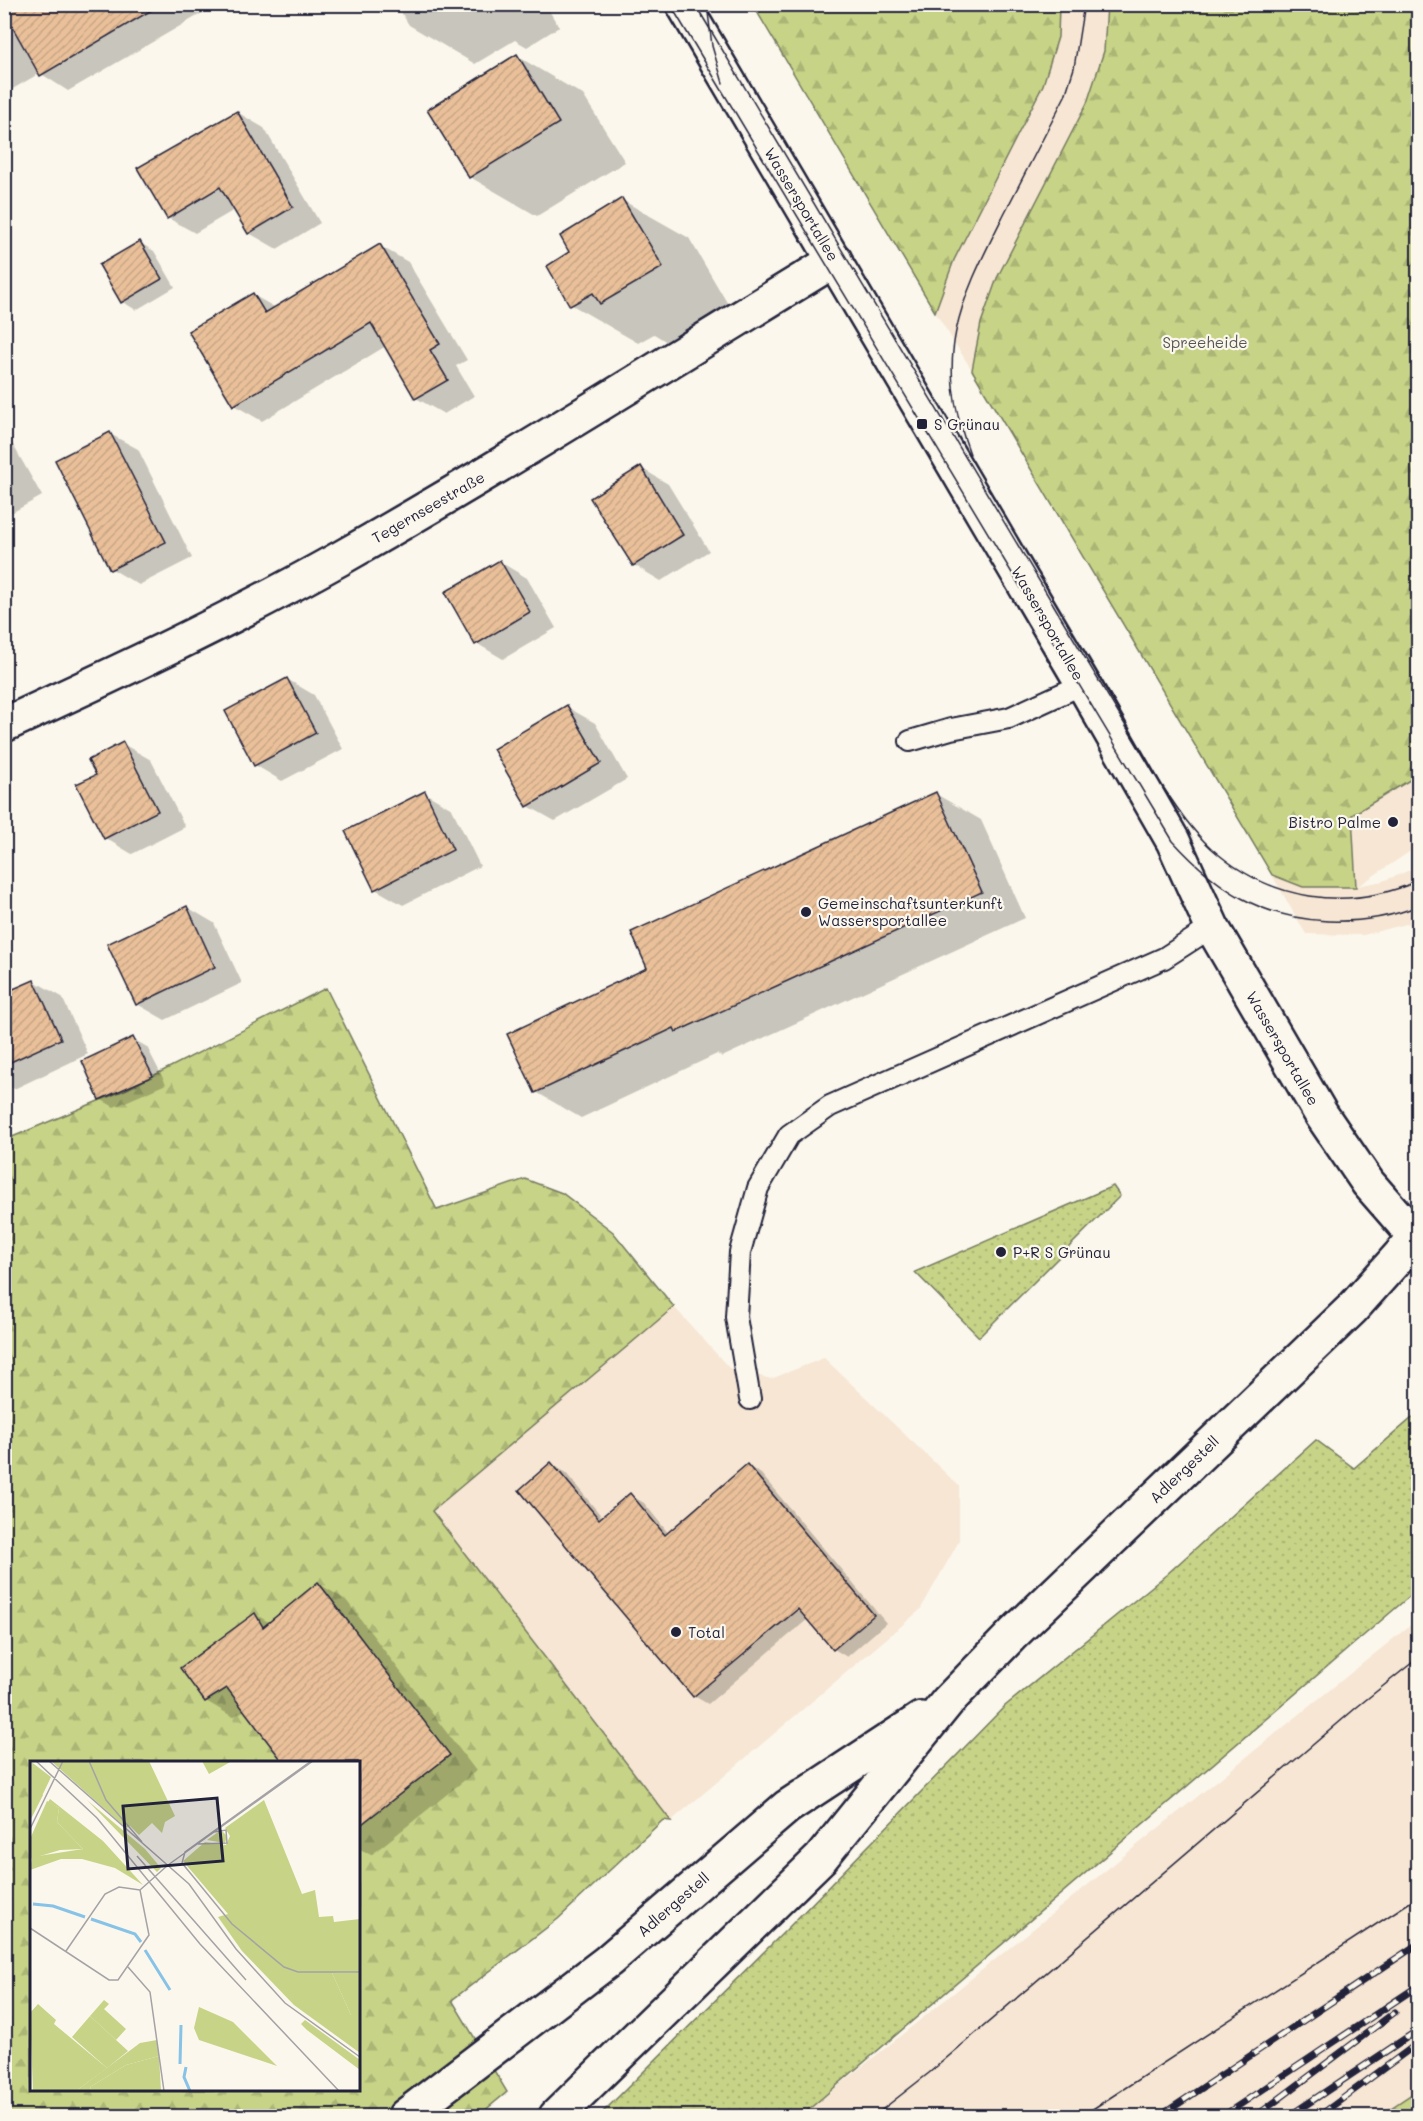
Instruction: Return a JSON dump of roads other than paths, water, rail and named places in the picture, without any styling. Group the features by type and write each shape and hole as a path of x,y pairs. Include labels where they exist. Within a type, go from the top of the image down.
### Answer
{"main road":[{"name":"Wassersportallee","path":"682,4 836,260 1083,684 1173,842 1212,927 1329,1127 1368,1183 1417,1237"},
{"name":"Tegernseestraße","path":"4,725 167,649 338,559 552,433 836,260"},
{"name":"Adlergestell","path":"556,2116 821,1858 948,1701 1013,1634 1352,1309 1417,1237"},
{"name":"Adlergestell","path":"405,2116 608,1961 787,1807 948,1701"}],"lane":[{"path":"910,741 959,727 1009,718 1083,684"},
{"path":"750,1399 736,1317 740,1252 758,1188 789,1135 830,1106 1164,958 1212,927"}],"tram line":[{"path":"670,4 1173,841 1224,887 1242,898 1281,914 1304,919 1351,921 1385,916 1418,906"},
{"path":"695,4 1155,775 1195,831 1211,848 1234,866 1258,880 1283,890 1310,896 1336,898 1391,891 1418,881"},
{"path":"707,4 712,46 723,83"},
{"path":"970,454 959,419 953,387 952,358 956,330 964,303 988,246 1065,96 1074,68 1084,4"},
{"path":"874,2116 929,2073 1357,1707 1418,1658"},
{"path":"1082,2116 1418,1897"}],"railway":[{"path":"1160,2116 1418,1944"},
{"path":"1223,2116 1418,1986"},
{"path":"1256,2116 1395,2012"},
{"path":"1289,2116 1418,2030"},
{"path":"1319,2116 1418,2043"}],"place":[{"name":"S Grünau","path":"922,424"},
{"name":"Bistro Palme","path":"1393,822"},
{"name":"Gemeinschaftsunterkunft Wassersportallee","path":"806,912"},
{"name":"P+R S Grünau","path":"1001,1252"},
{"name":"Total","path":"676,1632"}],"park label":[{"name":"Spreeheide","path":"1205,342"}]}
